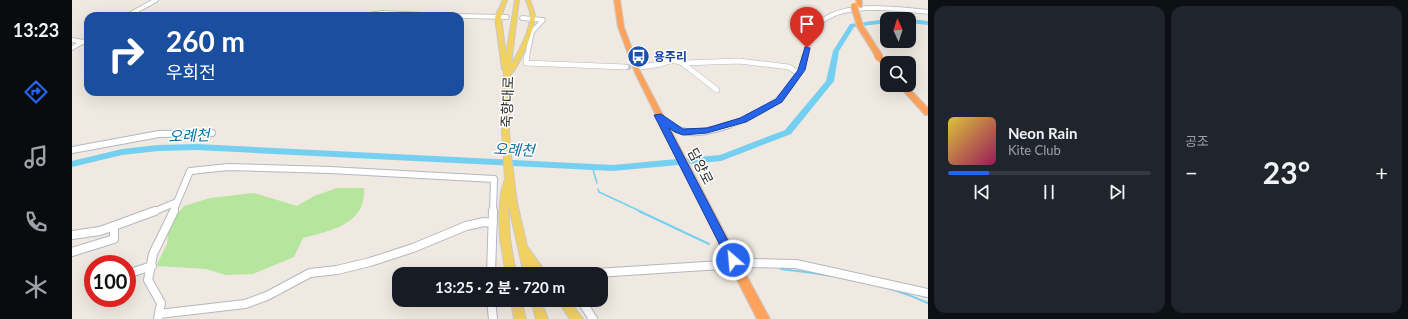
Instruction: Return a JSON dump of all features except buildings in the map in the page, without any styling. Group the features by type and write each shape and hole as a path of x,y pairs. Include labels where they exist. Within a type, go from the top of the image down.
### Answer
{"highway":[{"name":"담양로","path":"617,0 619,18 632,60 665,129 764,319"},
{"path":"859,0 856,4 866,27 882,56"},
{"path":"908,92 928,113"},
{"path":"916,92 928,105"}],"main road":[{"path":"505,0 498,17 506,79"},
{"name":"죽향대로","path":"517,0 506,79 506,138 509,180 521,246 527,267"},
{"path":"506,79 519,55 532,19 532,12 528,0"},
{"path":"509,180 504,194 503,208 510,267"},
{"path":"521,246 537,267"},
{"path":"517,307 520,319"},
{"path":"538,307 542,319"},
{"path":"568,307 577,319"}],"street":[{"path":"134,12 156,0"},
{"path":"658,115 683,132 707,130 726,126 754,115 779,100 799,74 803,65 810,36 818,24 826,18 849,10 886,8 928,12"},
{"path":"464,16 507,17"},
{"path":"522,18 542,19 542,21 532,32 526,63 626,66"},
{"path":"72,40 83,42"},
{"path":"72,48 83,42"},
{"path":"642,67 661,64 672,60 680,62 739,61 789,67 799,74"},
{"path":"680,62 693,71 704,82 717,90"},
{"path":"72,150 138,136 179,131 212,134"},
{"path":"491,267 493,223 494,179 330,170 228,167 190,171 155,248 148,280 162,303 159,317 190,309 222,308 253,302 276,292 292,281 308,273 336,270 403,252 426,244 468,224 483,221 493,223"},
{"path":"72,235 81,232 98,231 114,226 177,202"},
{"path":"72,252 114,239 114,226"},
{"path":"608,272 752,263 796,264 927,293"},
{"path":"136,271 152,266"},
{"path":"492,307 493,319"},
{"path":"586,307 594,319"}],"green space":[{"path":"337,188 364,188 363,200 359,210 353,218 345,224 325,232 303,238 294,257 253,274 226,275 206,269 156,266 167,244 169,224 184,206 210,198 254,193 297,206 314,196"}],"waterway":[{"name":"오례천","path":"72,164 122,152 158,148 197,147 613,168 721,158 788,132 830,81 836,51 852,25 880,22"},
{"name":"오례천","path":"916,22 928,23"},
{"path":"592,166 597,183"},
{"path":"598,189 599,192 642,212"},
{"path":"639,211 709,244"},
{"path":"781,269 856,280 893,290 928,303"}],"tunnel":[{"path":"626,67 641,67"}],"place":[{"name":"용주리","path":"638,56"}],"route":[{"path":"733,260 658,115 683,132 707,130 726,126 743,120 779,100 794,82 801,70 807,48"}]}
